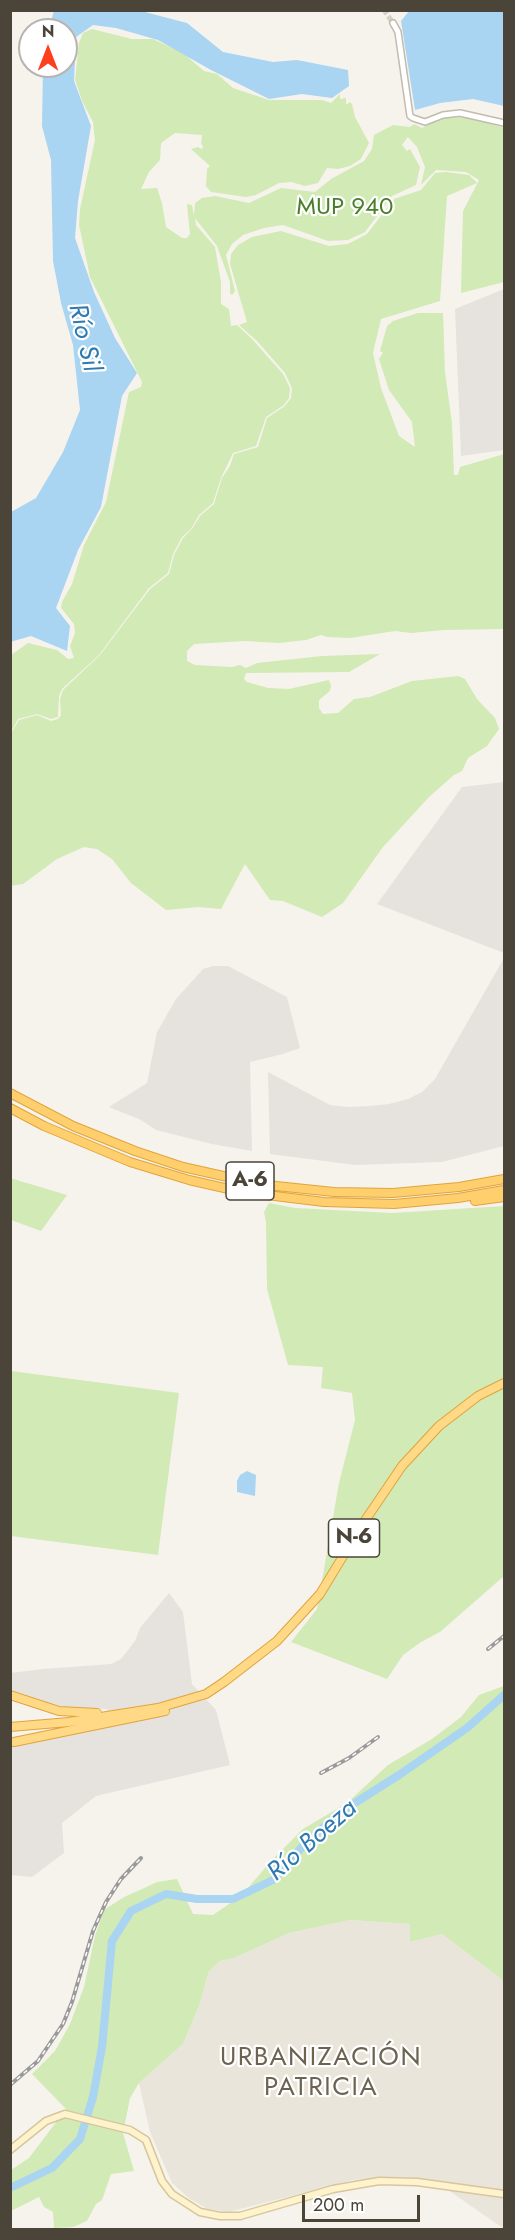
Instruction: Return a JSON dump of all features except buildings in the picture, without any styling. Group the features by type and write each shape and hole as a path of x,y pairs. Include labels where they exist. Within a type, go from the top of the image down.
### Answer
{"highway":[{"name":"A-6","path":"10,1093 73,1126 135,1151 183,1167 276,1186 334,1192 393,1193 459,1187 504,1179"},
{"name":"A-6","path":"10,1108 92,1148 130,1162 189,1180 253,1194 324,1202 394,1204 477,1196 504,1190"},
{"path":"324,1202 343,1206 377,1208 448,1204 504,1197"},
{"name":"N-6","path":"10,1727 69,1722 158,1707 206,1694 277,1641 320,1594 362,1525 402,1466 439,1426 478,1396 504,1383"},
{"path":"12,1742 175,1709 206,1694"},
{"path":"10,1695 51,1709 76,1713 103,1713 158,1707"}],"main road":[{"path":"10,2150 55,2116 68,2114 130,2130 146,2140 162,2181 172,2194 200,2212 220,2216 240,2216 359,2183 417,2182 504,2194"}],"street":[{"path":"393,23 398,32 411,116 416,121 425,122 443,115 460,113 504,123"}],"shaded area":[{"path":"504,289 504,450 461,456 455,309"},
{"path":"504,782 504,953 377,904 462,787"},
{"path":"504,958 504,1146 442,1162 355,1165 270,1154 268,1072 330,1105 369,1106 408,1099 422,1092 435,1079"},
{"path":"228,966 287,997 300,1048 250,1062 252,1151 156,1130 141,1120 109,1107 147,1083 157,1032 176,999 203,969"},
{"path":"169,1593 183,1612 192,1684 216,1710 230,1765 96,1796 62,1823 64,1853 32,1877 11,1875 11,1746 112,1726 107,1709 63,1707 11,1690 10,1673 111,1664 121,1659 135,1641 140,1628"},
{"path":"350,1920 410,1924 410,1942 442,1934 504,1981 504,2229 438,2183 407,2177 353,2180 229,2212 208,2209 190,2199 172,2183 150,2132 139,2083 183,2044 199,2006 209,1971 220,1961 234,1958 289,1933"}],"green space":[{"name":"MUP 940","path":"92,29 132,39 153,39 183,53 204,71 217,74 233,88 269,100 322,100 331,103 340,94 340,99 346,98 346,105 350,102 352,104 355,117 369,143 361,159 350,166 338,169 327,168 318,183 305,186 291,182 279,183 256,195 246,197 211,192 206,186 207,169 210,166 191,149 198,147 202,149 202,135 175,133 161,143 160,160 149,172 141,189 157,188 166,227 182,238 187,238 190,234 187,204 192,205 194,216 195,203 202,198 215,196 249,203 281,188 315,192 331,179 364,161 372,149 374,135 393,125 410,127 414,124 422,128 439,118 470,117 504,128 504,282 461,293 463,211 479,180 466,172 436,170 421,185 425,167 417,147 408,137 402,145 407,151 410,149 420,167 416,185 392,196 365,232 348,240 328,241 283,225 243,235 232,244 226,255 235,291 232,295 230,282 217,246 195,218 196,225 215,247 221,282 221,304 229,309 231,326 237,325 283,374 290,388 289,398 284,405 266,417 256,446 233,453 221,478 213,503 199,515 191,529 182,537 173,554 168,573 149,588 99,655 62,689 59,696 58,717 51,719 37,714 18,719 11,732 11,655 28,643 57,650 68,659 74,658 70,646 75,633 74,624 61,608 62,602 72,584 84,545 106,502 129,392 141,387 142,382 90,277 79,225 80,209 95,140 93,122 75,80 78,78 79,43 83,33"},
{"path":"435,173 469,175 477,183 447,196 440,301 381,319 373,353 381,388 399,436 415,447 412,422 389,390 379,359 383,353 380,351 387,326 393,321 418,313 443,313 445,372 452,423 454,475 458,475 460,467 504,454 504,629 411,633 395,631 350,638 321,635 306,640 279,643 245,641 194,644 187,651 187,661 195,665 232,667 240,665 246,668 257,663 322,656 380,654 349,672 246,673 244,679 268,688 289,689 329,680 330,691 319,700 319,708 323,714 338,713 354,699 370,697 412,681 458,676 465,679 477,699 495,718 499,729 487,746 468,758 462,771 454,775 429,797 383,847 343,903 322,917 283,901 270,900 245,864 221,909 198,907 166,910 131,883 112,859 97,849 84,847 57,859 23,884 11,886 10,735 19,720 37,715 51,721 58,719 61,715 60,699 63,690 100,655 150,589 169,574 174,555 183,538 200,516 214,504 222,478 234,454 258,447 267,418 285,406 291,398 292,388 285,373 257,341 239,325 247,322 230,264 231,254 238,245 252,237 281,231 329,246 348,244 367,234 394,199 421,190"},
{"path":"10,1178 67,1195 41,1231 11,1220"},
{"path":"269,1203 295,1208 392,1213 504,1206 504,1576 440,1632 403,1655 387,1679 291,1642 317,1609 339,1483 355,1420 352,1393 321,1388 323,1367 288,1365 267,1289 264,1212"},
{"path":"11,1371 179,1393 158,1555 11,1536"},
{"path":"504,1686 504,1981 442,1934 410,1942 410,1924 350,1920 289,1933 234,1958 220,1961 209,1971 199,2006 183,2044 139,2083 130,2098 123,2133 134,2171 111,2174 102,2200 96,2204 87,2221 73,2227 54,2228 53,2212 44,2207 39,2197 11,2211 11,2170 29,2158 66,2109 32,2074 55,2051 70,2024 84,1987 95,1936 104,1910 124,1897 157,1882 177,1879 193,1914 213,1915 242,1895 303,1829 347,1803 388,1765 432,1739 461,1717 479,1695"}],"water":[{"path":"54,10 141,11 187,23 223,52 273,62 297,60 348,70 349,86 332,98 302,94 269,99 158,40 116,28 93,25 78,36 78,18 52,18"},
{"path":"409,11 504,11 504,106 473,99 440,103 415,110 401,21"},
{"name":"Río Sil","path":"43,78 74,78 91,126 78,201 75,238 94,292 115,338 137,373 122,396 101,507 78,550 56,608 70,626 67,651 31,636 10,642 11,512 36,498 63,452 80,410 73,345 61,303 53,261 51,160 42,126"},
{"path":"247,1471 256,1475 255,1496 237,1492 237,1481 240,1475"}],"waterway":[{"name":"Río Boeza","path":"10,2188 52,2168 80,2139 93,2097 102,2047 112,1941 131,1911 166,1894 197,1899 233,1899 273,1880 302,1847 339,1813 467,1728 504,1695"}],"tunnel":[{"path":"384,10 393,23"}],"railway":[{"path":"488,1649 504,1636"},
{"path":"321,1773 349,1758 378,1737"},
{"path":"10,2085 38,2061 63,2024 72,2002 93,1931 106,1902 121,1879 141,1858"}],"district":[{"name":"URBANIZACIÓN PATRICIA","path":"321,2074"}]}
